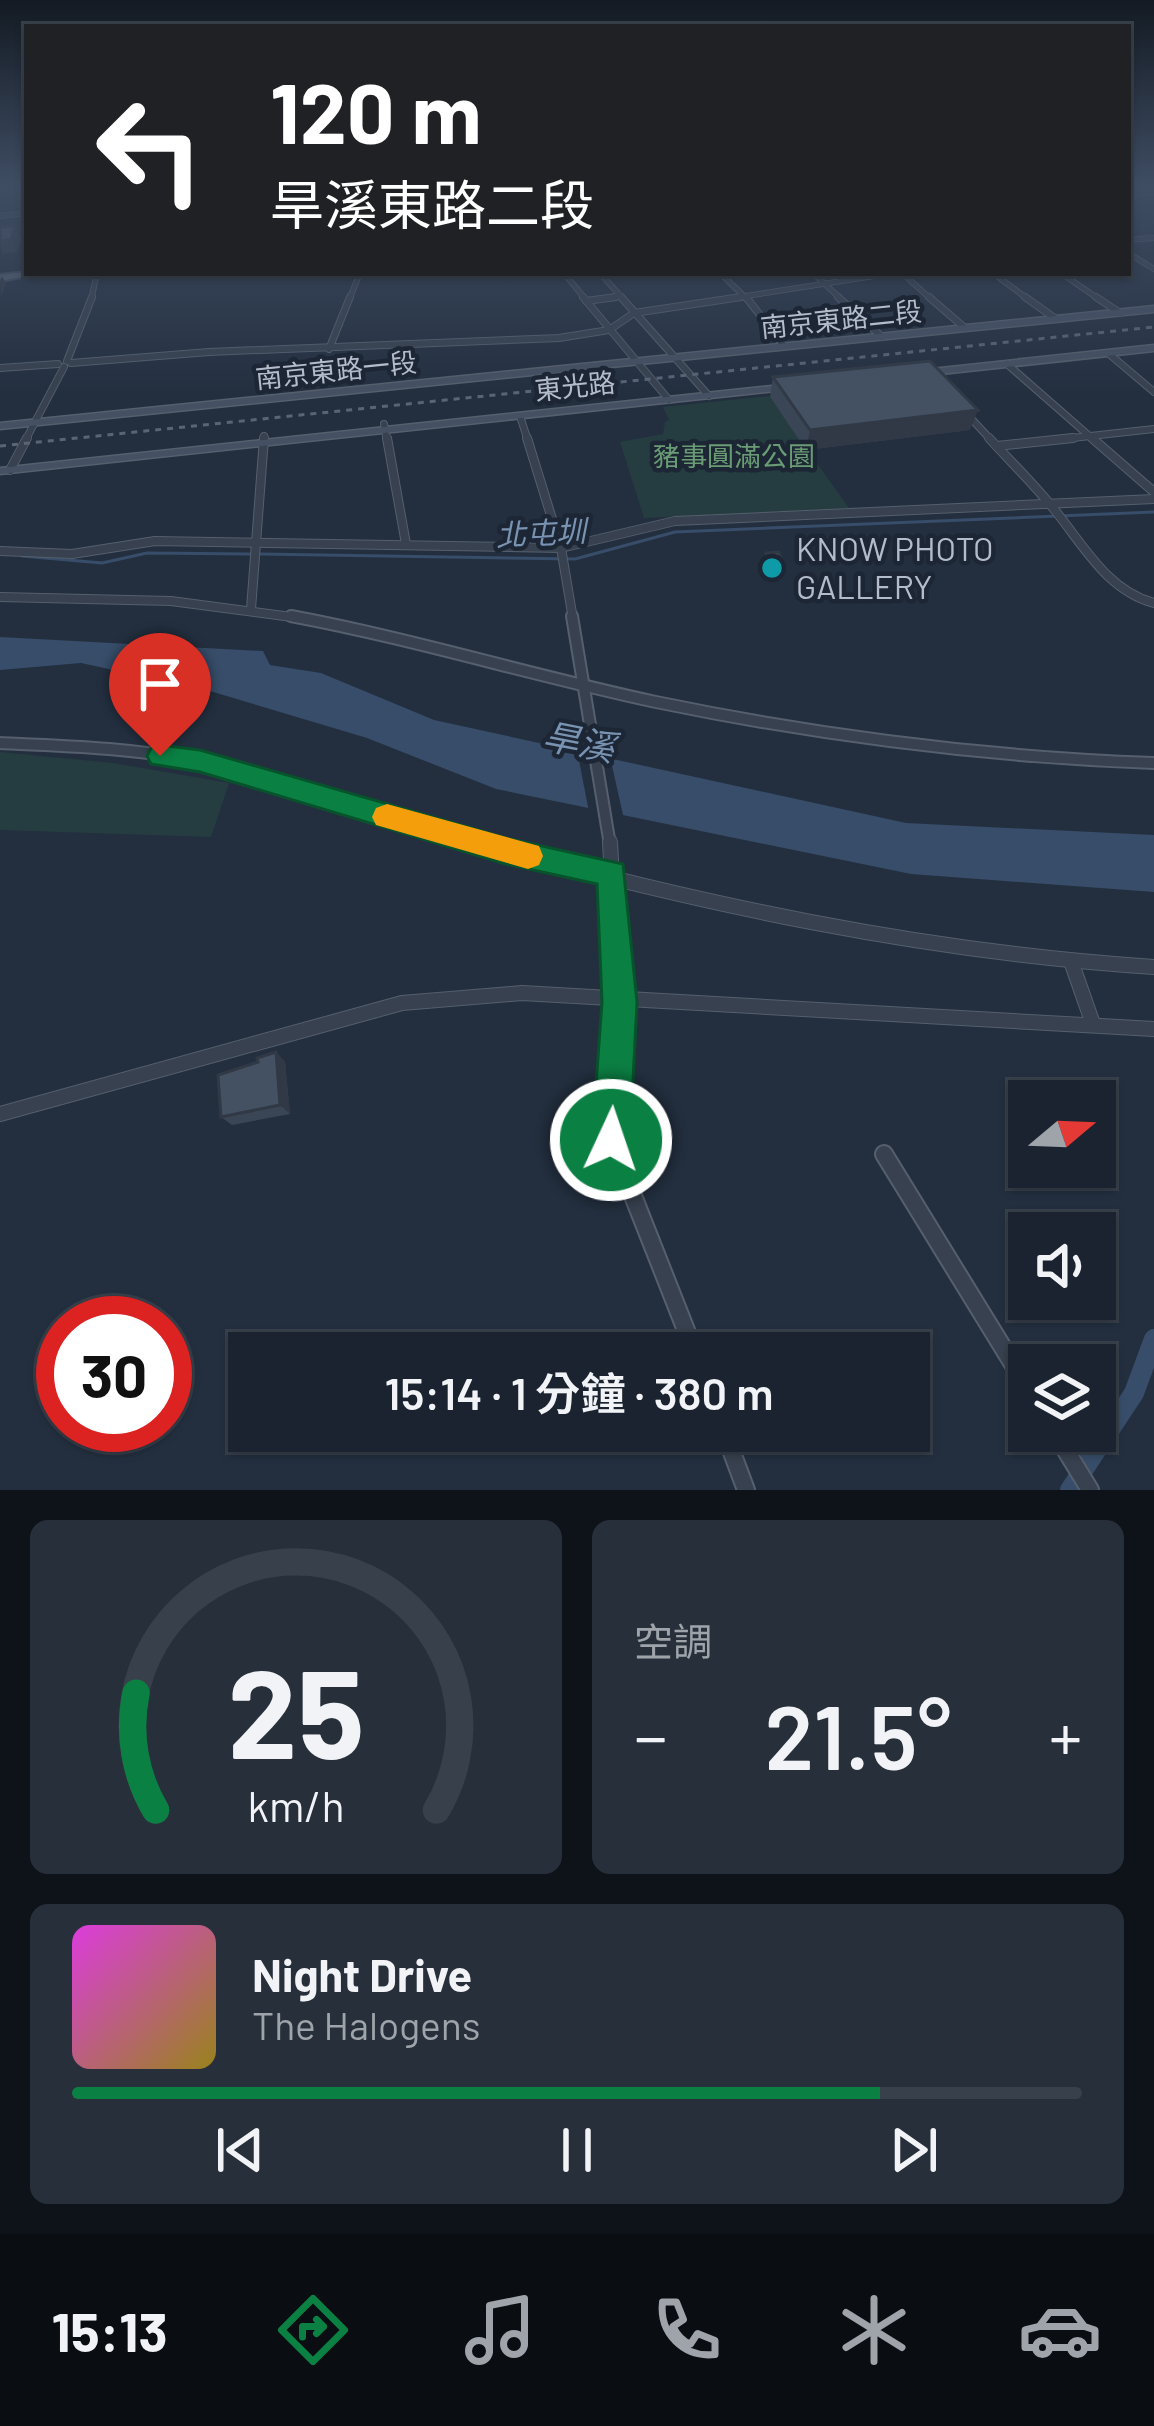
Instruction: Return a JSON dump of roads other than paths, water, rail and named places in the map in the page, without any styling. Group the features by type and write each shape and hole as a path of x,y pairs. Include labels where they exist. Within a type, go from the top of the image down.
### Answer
{"street":[{"path":"6,467 37,422 87,317 97,276"},
{"path":"329,349 359,276"},
{"path":"566,276 667,398"},
{"path":"603,276 707,393"},
{"path":"723,276 784,346"},
{"path":"817,276 882,337"},
{"path":"0,368 559,338 609,330 634,313 873,276"},
{"path":"905,276 965,328"},
{"path":"997,276 1056,319"},
{"path":"1065,276 1120,313"},
{"path":"586,301 620,296"},
{"name":"南京東路二段","path":"676,358 1154,310"},
{"path":"903,372 1154,345"},
{"path":"925,370 1154,345"},
{"path":"1108,353 1154,392"},
{"name":"南京東路一段","path":"0,426 676,358"},
{"path":"1007,364 1154,495"},
{"path":"925,370 941,387"},
{"name":"東光路","path":"384,427 520,416 813,379"},
{"name":"東光路","path":"707,393 796,387"},
{"name":"東光路","path":"6,467 667,398"},
{"path":"955,402 1051,505 1119,589 1154,604"},
{"path":"520,416 562,549 612,866 620,1002 611,1140 687,1332"},
{"path":"384,427 406,544"},
{"path":"997,446 1154,429"},
{"path":"251,610 264,440"},
{"path":"2,551 72,554 155,541 562,549 675,521 1051,505 1154,495"},
{"path":"0,597 154,599 251,610 582,686 834,736 997,756 1154,763"},
{"path":"0,743 82,746 200,761 506,851 612,866 809,921 1072,964 1154,967"},
{"path":"1072,964 1094,1024"},
{"path":"0,1114 402,1003 522,993 1154,1029"},
{"path":"884,1154 1008,1356"},
{"path":"732,1452 746,1490"},
{"path":"1067,1452 1090,1490"}],"water":[{"path":"0,637 263,651 270,665 321,673 434,720 906,823 1154,835 1154,892 911,874 496,789 367,738 210,691 81,663 0,670"}],"waterway":[{"name":"北屯圳","path":"260,554 575,559 675,532 1154,512"},
{"name":"北屯圳","path":"22,556 102,563 147,553 251,554"},
{"path":"1070,1490 1134,1393 1154,1339"}],"railway":[{"path":"0,446 1154,327"}],"place":[{"name":"KNOW PHOTO GALLERY","path":"772,568"}],"park label":[{"name":"豬事圓滿公園","path":"734,457"}],"water label":[{"name":"旱溪","path":"579,742"}]}
